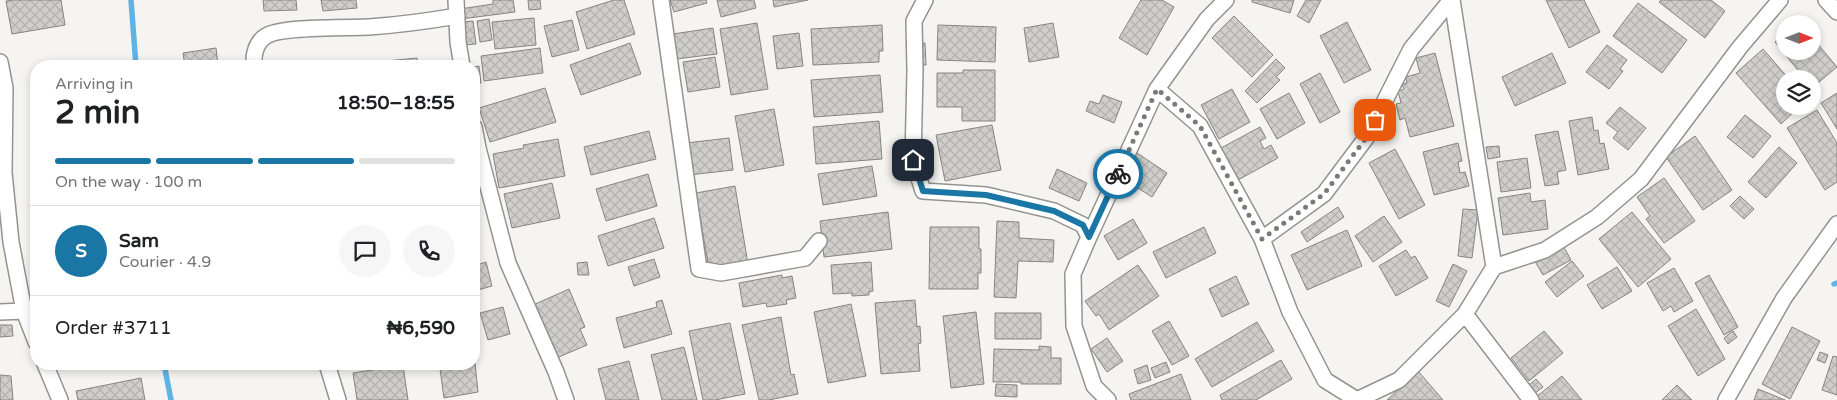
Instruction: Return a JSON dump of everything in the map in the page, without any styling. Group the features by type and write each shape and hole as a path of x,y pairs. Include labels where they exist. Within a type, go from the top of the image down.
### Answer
{"street":[{"path":"456,0 461,60"},
{"path":"661,0 699,268 721,273 805,258 819,241"},
{"path":"925,0 914,21 913,160 923,191 986,195 1054,211 1083,225 1089,237"},
{"path":"1108,400 1094,386 1074,326 1073,274 1157,89 1207,18 1226,0"},
{"path":"1262,239 1324,194 1366,138 1411,49 1451,0"},
{"path":"1451,0 1494,267"},
{"path":"1157,89 1200,126 1262,239 1290,312 1325,380 1357,400 1399,380 1465,314 1494,267 1545,250 1597,217 1641,180 1740,47 1780,0"},
{"path":"1826,0 1837,12"},
{"path":"254,60 258,44 266,35 273,33 369,27 457,16"},
{"path":"0,62 4,88 4,173 11,242 24,311 30,326"},
{"path":"480,156 508,263 556,372 566,400"},
{"path":"1726,400 1784,298 1837,224"},
{"path":"0,312 24,311"},
{"path":"1465,314 1531,400"},
{"path":"48,370 60,400"},
{"path":"330,370 338,400"}],"building":[{"path":"61,0 65,25 12,34 6,1"},
{"path":"263,0 296,0 297,10 264,11"},
{"path":"321,0 356,0 357,8 323,11"},
{"path":"493,0 513,0 515,12 461,19 460,9 493,4"},
{"path":"528,0 540,0 541,9 529,10"},
{"path":"614,0 624,0 635,34 587,49 576,12"},
{"path":"670,0 706,0 707,3 674,12"},
{"path":"717,0 754,0 756,8 721,17"},
{"path":"773,0 808,0 774,7"},
{"path":"1141,0 1162,0 1174,7 1147,55 1119,38"},
{"path":"1252,0 1294,0 1290,13 1252,2"},
{"path":"1306,0 1321,0 1309,23 1297,16"},
{"path":"1546,0 1584,0 1600,32 1569,48"},
{"path":"1661,0 1711,0 1725,11 1705,38 1659,2"},
{"path":"1638,3 1687,40 1662,73 1613,36"},
{"path":"1234,16 1273,55 1252,77 1212,38"},
{"path":"534,18 536,45 495,49 492,22"},
{"path":"489,19 492,40 480,42 477,21"},
{"path":"572,20 579,50 552,57 544,26"},
{"path":"473,21 476,44 464,45 462,22"},
{"path":"1347,22 1371,70 1344,83 1320,36"},
{"path":"757,23 768,89 731,95 720,29"},
{"path":"1053,23 1059,57 1029,62 1024,28"},
{"path":"882,25 883,51 879,51 879,62 813,65 811,29"},
{"path":"938,25 996,27 995,62 937,60"},
{"path":"713,28 717,54 676,59 673,34"},
{"path":"799,33 803,66 777,69 773,36"},
{"path":"630,43 641,74 581,95 570,65"},
{"path":"925,43 926,65 916,65 915,44"},
{"path":"1607,45 1627,60 1620,69 1623,71 1609,89 1586,72"},
{"path":"216,48 217,60 184,60 183,53"},
{"path":"540,48 543,73 484,81 481,56"},
{"path":"1821,48 1837,67 1821,80 1821,70 1798,70 1790,60 1821,60"},
{"path":"1763,49 1781,70 1776,70 1776,115 1790,115 1781,124 1736,73"},
{"path":"1435,53 1454,126 1410,137 1405,118 1400,120 1396,104 1401,103 1398,91 1404,89 1402,84 1407,83 1406,77 1420,73 1416,58"},
{"path":"1552,53 1566,83 1515,106 1502,77"},
{"path":"715,57 720,87 688,92 683,62"},
{"path":"417,58 417,60 397,60"},
{"path":"1276,59 1285,68 1276,77 1280,80 1257,103 1245,91"},
{"path":"963,70 995,70 995,121 962,121 962,107 937,107 937,73 963,73"},
{"path":"1320,73 1340,112 1320,123 1300,84"},
{"path":"880,75 883,112 814,117 811,80"},
{"path":"545,88 556,122 490,142 480,108"},
{"path":"1232,89 1250,122 1219,139 1201,105"},
{"path":"1289,93 1305,123 1277,139 1260,109"},
{"path":"1837,93 1837,129 1821,103"},
{"path":"1103,95 1122,102 1114,123 1086,111 1090,101 1099,104"},
{"path":"1620,107 1646,128 1628,150 1613,138 1618,132 1606,123"},
{"path":"774,109 784,165 745,172 735,116"},
{"path":"1745,115 1771,136 1753,158 1727,137"},
{"path":"1809,115 1820,115 1837,143 1837,182 1825,190 1787,128"},
{"path":"1592,117 1594,131 1598,130 1600,144 1604,143 1609,169 1578,175 1569,121"},
{"path":"879,121 882,159 816,164 813,127"},
{"path":"992,125 1001,170 945,181 936,135"},
{"path":"1260,127 1266,138 1260,141 1264,149 1271,145 1278,158 1238,180 1221,148"},
{"path":"649,131 656,159 591,175 584,147"},
{"path":"1558,131 1566,170 1557,172 1559,184 1545,186 1535,135"},
{"path":"1695,136 1732,190 1703,210 1666,157"},
{"path":"729,138 733,170 689,175 686,143"},
{"path":"558,139 565,176 499,188 493,154 524,148 523,145"},
{"path":"1458,143 1462,161 1458,162 1460,173 1465,172 1469,186 1434,195 1423,152"},
{"path":"1499,146 1500,157 1488,159 1486,147"},
{"path":"1779,147 1797,163 1766,198 1748,182"},
{"path":"1395,149 1425,205 1399,219 1369,163"},
{"path":"1137,153 1167,173 1152,197 1121,177"},
{"path":"1527,158 1531,188 1501,192 1497,162"},
{"path":"872,166 877,196 823,205 818,174"},
{"path":"1057,169 1087,183 1079,201 1049,188"},
{"path":"648,174 657,206 606,221 596,189"},
{"path":"1664,178 1695,221 1664,243 1646,219 1650,216 1637,197"},
{"path":"552,183 560,218 512,228 504,194"},
{"path":"735,186 748,264 709,269 696,193"},
{"path":"1530,193 1531,202 1545,200 1548,229 1503,235 1498,198"},
{"path":"1740,196 1754,209 1744,219 1730,206"},
{"path":"1338,207 1344,217 1307,242 1301,232"},
{"path":"1463,209 1478,210 1472,258 1458,256"},
{"path":"888,212 892,249 824,257 820,221"},
{"path":"1632,212 1671,259 1638,287 1599,239"},
{"path":"1384,216 1402,242 1373,262 1355,236"},
{"path":"654,218 664,248 608,266 598,236"},
{"path":"1133,219 1147,243 1118,260 1104,236"},
{"path":"997,221 1019,222 1019,238 1054,240 1053,262 1018,261 1016,298 994,297"},
{"path":"930,227 979,227 981,273 978,273 978,289 929,289"},
{"path":"1204,227 1216,253 1166,278 1153,252"},
{"path":"1347,230 1362,266 1307,290 1291,255"},
{"path":"1561,242 1571,260 1543,275 1533,258"},
{"path":"1406,250 1411,258 1415,256 1428,278 1396,296 1379,266"},
{"path":"654,259 660,277 634,286 628,267"},
{"path":"1572,261 1584,276 1557,297 1545,282"},
{"path":"486,262 492,286 480,289 480,264"},
{"path":"587,262 589,275 578,275 577,263"},
{"path":"871,262 873,291 869,292 869,295 852,296 852,293 833,294 831,265"},
{"path":"1453,264 1467,271 1449,307 1436,301"},
{"path":"1138,265 1159,296 1109,330 1099,314 1096,316 1085,301"},
{"path":"1617,267 1632,291 1602,309 1587,285"},
{"path":"1674,268 1693,301 1674,312 1671,306 1663,311 1647,283"},
{"path":"782,275 782,278 792,276 796,298 786,300 787,304 767,307 766,303 743,307 739,283"},
{"path":"1709,275 1738,327 1724,335 1695,283"},
{"path":"1236,276 1249,304 1222,317 1209,289"},
{"path":"569,289 585,327 580,329 587,345 554,359 531,306"},
{"path":"662,300 672,334 624,348 616,318 657,307 656,302"},
{"path":"915,300 917,327 920,326 921,343 918,344 920,371 881,374 875,303"},
{"path":"851,304 866,376 828,383 814,312"},
{"path":"503,307 510,334 488,340 480,313"},
{"path":"1696,309 1725,359 1698,376 1668,326"},
{"path":"976,312 984,384 951,388 943,316"},
{"path":"995,313 1041,313 1041,339 995,339"},
{"path":"781,317 791,375 794,374 798,394 769,400 759,400 742,325"},
{"path":"1169,321 1189,356 1172,365 1152,331"},
{"path":"1257,322 1274,351 1212,387 1195,359"},
{"path":"730,323 745,394 715,400 703,400 689,331"},
{"path":"0,325 12,325 13,336 0,337"},
{"path":"1792,327 1820,341 1790,399 1762,384"},
{"path":"1544,331 1563,353 1529,381 1511,358"},
{"path":"1733,331 1737,337 1728,344 1724,338"},
{"path":"1107,338 1123,361 1107,372 1091,349"},
{"path":"1039,346 1051,347 1051,358 1061,358 1061,384 993,382 994,349 1039,350"},
{"path":"684,347 697,400 662,400 651,355"},
{"path":"1820,352 1828,355 1825,363 1817,360"},
{"path":"1833,356 1837,357 1837,395 1822,390"},
{"path":"1281,360 1292,379 1256,400 1222,400 1220,395"},
{"path":"629,361 639,400 606,400 598,369"},
{"path":"1166,362 1170,372 1155,378 1151,368"},
{"path":"1147,365 1151,380 1138,384 1134,370"},
{"path":"372,370 404,370 408,400 357,400 353,373"},
{"path":"440,370 476,370 478,392 444,398"},
{"path":"1418,371 1443,400 1387,400"},
{"path":"1181,374 1191,400 1131,400 1129,394"},
{"path":"0,375 11,376 13,400 0,400"},
{"path":"1562,376 1582,400 1536,400 1535,398"},
{"path":"141,378 145,400 78,400 76,391"},
{"path":"1536,379 1543,387 1534,394 1528,386"},
{"path":"996,384 1017,385 1017,397 995,396"},
{"path":"1677,385 1692,400 1662,400"},
{"path":"1758,389 1785,400 1754,400"}],"waterway":[{"path":"131,0 136,60"},
{"path":"165,370 171,400"}],"way so far":[{"path":"1118,174 1157,89 1200,126 1262,239 1324,194 1366,138 1375,120"}],"route":[{"path":"913,160 923,191 986,195 1054,211 1083,225 1089,237 1118,174"}]}
